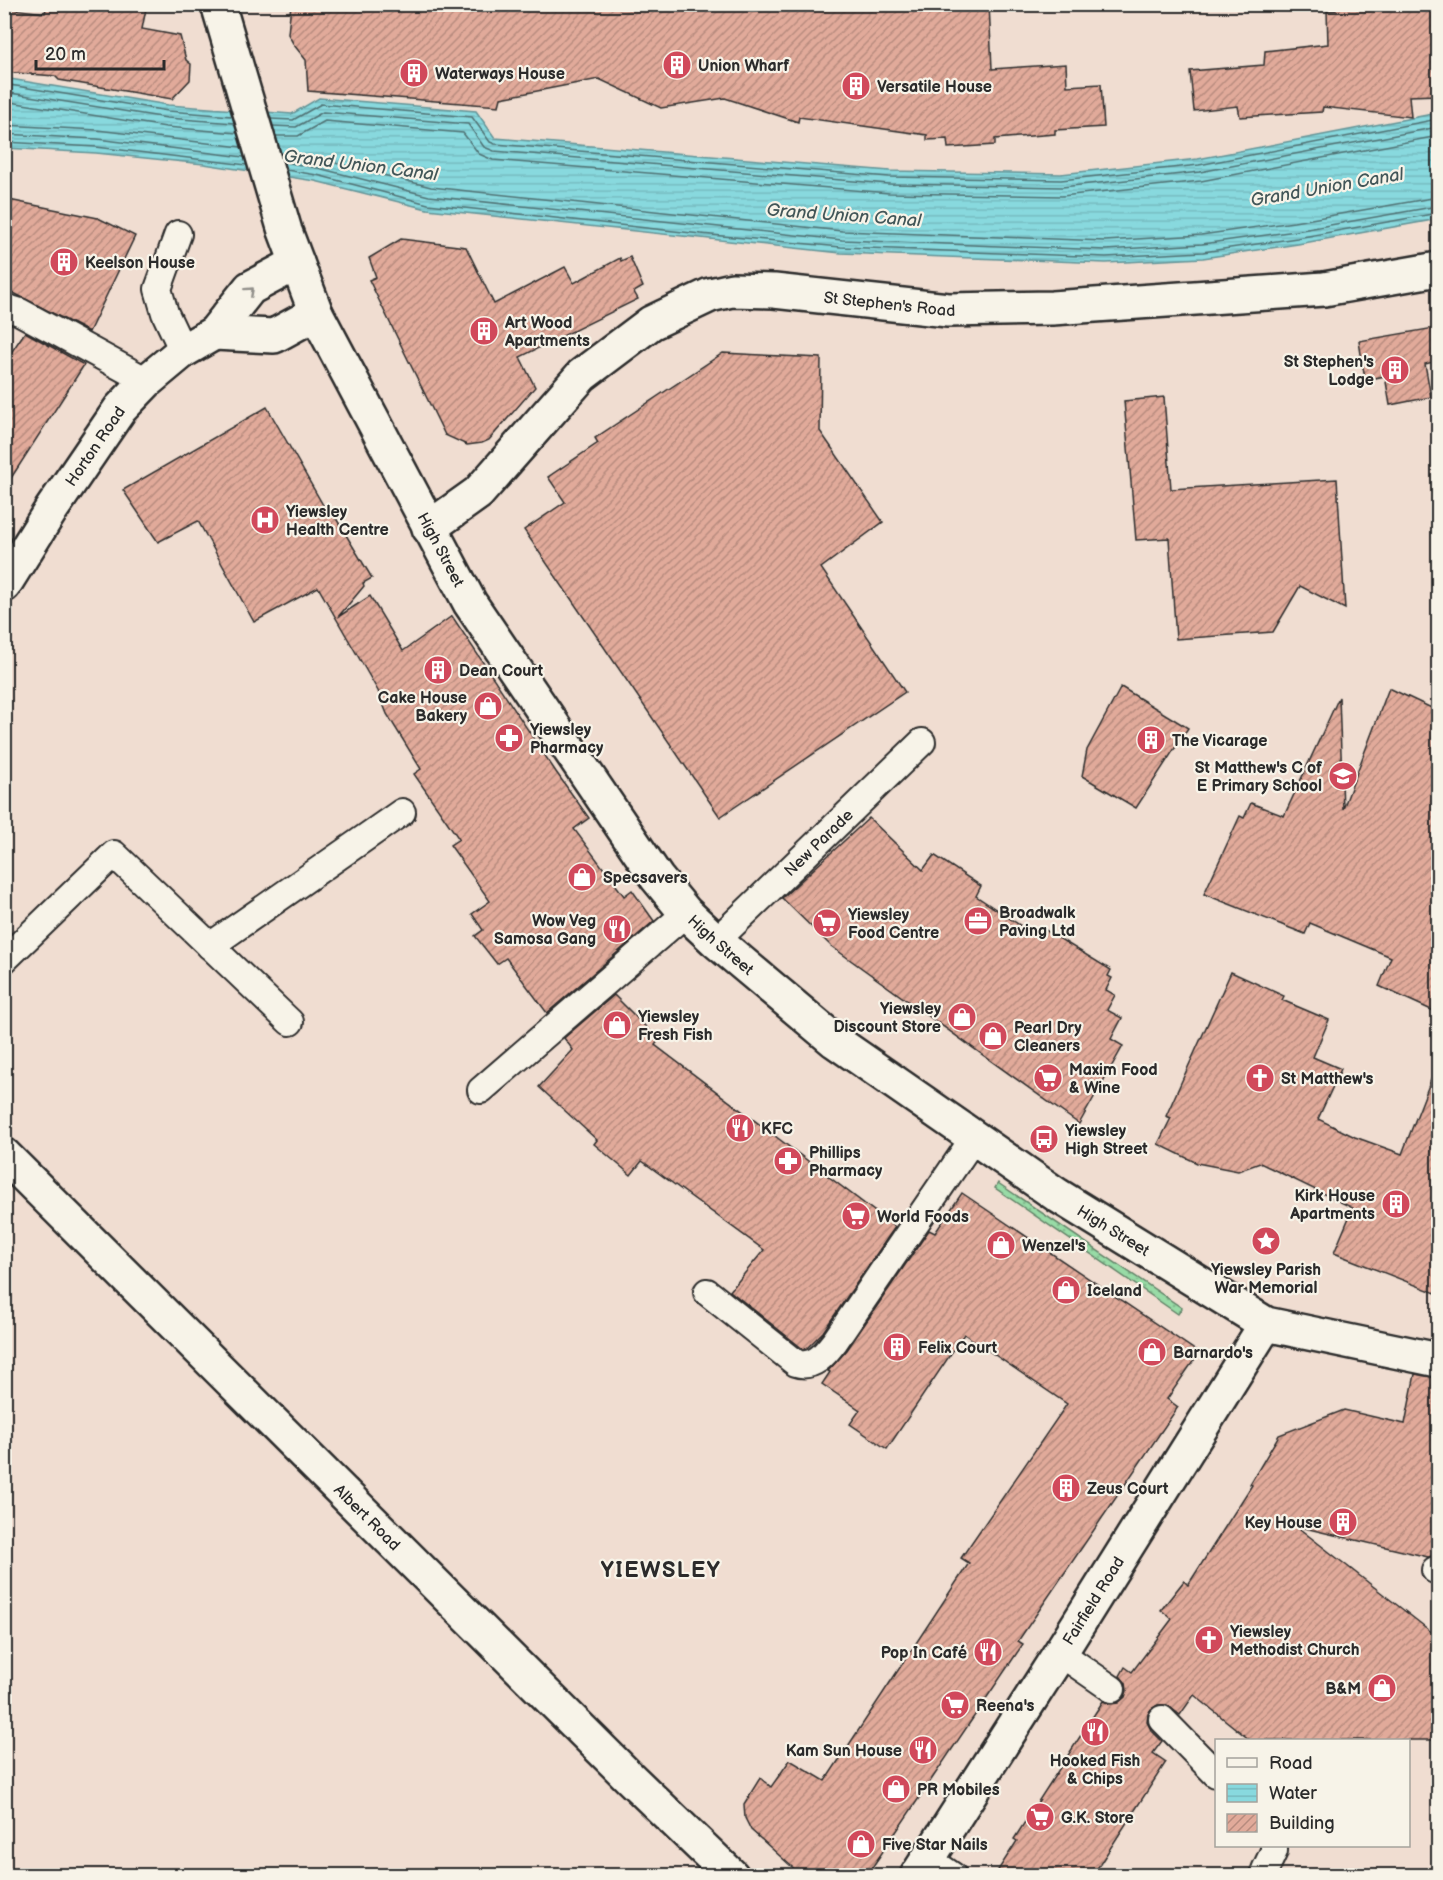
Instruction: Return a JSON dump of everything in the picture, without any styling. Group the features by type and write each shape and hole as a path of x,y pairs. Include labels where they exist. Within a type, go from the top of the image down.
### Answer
{"street":[{"name":"High Street","path":"218,4 285,231 316,313 470,603 657,878 686,913 835,1041 973,1139 1057,1196 1266,1324 1438,1360"},
{"name":"Horton Road","path":"4,585 51,510 120,409 147,381 183,351 214,333 250,288 297,263"},
{"name":"St Stephen's Road","path":"429,528 478,493 582,375 651,324 710,295 732,290 774,291 948,310 1052,308 1324,289 1438,269"},
{"path":"214,333 274,336 316,313"},
{"name":"Albert Road","path":"4,1155 297,1444 630,1778 732,1875"},
{"name":"Fairfield Road","path":"932,1870 1059,1653 1266,1324"}],"lane":[{"path":"178,234 158,289 165,313 183,351"},
{"path":"4,307 20,312 147,381"},
{"name":"New Parade","path":"716,941 922,742"},
{"path":"210,946 402,812"},
{"path":"4,960 114,854 290,1023"},
{"path":"481,1090 686,913"},
{"path":"707,1292 796,1363 808,1365 816,1362 835,1341 973,1139"},
{"path":"1059,1653 1112,1689"},
{"path":"1162,1719 1215,1773"},
{"path":"1265,1870 1274,1847"}],"green space":[{"path":"998,1183 1182,1308 1178,1314 995,1188"}],"water":[{"name":"Grand Union Canal","path":"4,78 168,105 292,114 319,98 476,111 495,138 890,171 1061,174 1198,159 1438,113 1438,219 1203,258 1106,263 841,253 427,209 315,181 204,164 96,153 5,148"}],"building":[{"path":"47,4 147,4 142,29 180,36 186,60 191,64 190,80 172,99 59,80 55,76 4,72 4,8 45,13"},
{"path":"291,4 832,4 910,10 949,8 949,4 989,4 992,69 1066,64 1067,86 1101,84 1104,127 1055,130 1055,134 995,139 995,145 948,148 947,139 927,140 927,135 799,117 798,122 725,98 661,108 599,79 501,98 499,106 308,91 306,60 288,34"},
{"path":"1336,4 1438,4 1438,95 1409,96 1411,117 1323,107 1322,112 1240,117 1238,106 1194,111 1190,71 1264,65 1265,51 1328,44 1327,11 1336,10"},
{"name":"Keelson House","path":"4,199 98,218 135,236 89,332 4,288"},
{"name":"Art Wood Apartments","path":"401,239 466,247 494,304 565,267 574,283 620,258 621,261 630,257 643,287 634,292 638,299 520,357 535,387 489,440 467,445 445,435 369,280 376,277 369,258"},
{"name":"St Stephen's Lodge","path":"1434,328 1438,361 1425,364 1431,397 1390,405 1385,376 1365,380 1359,341"},
{"path":"25,332 84,365 4,489 4,363"},
{"path":"723,353 821,358 820,431 883,522 821,568 905,692 720,817 524,530 565,502 548,477 598,443 595,438"},
{"path":"1164,397 1171,489 1337,479 1345,609 1300,586 1273,632 1176,639 1169,538 1136,540 1124,401"},
{"path":"267,407 327,512 331,510 372,578 363,583 364,586 338,617 370,596 403,651 452,616 589,818 574,829 624,896 632,890 654,921 547,1013 506,958 497,964 475,936 483,930 472,914 490,901 450,845 459,839 414,774 421,769 387,714 378,691 318,587 254,622 198,521 158,542 123,490"},
{"name":"The Vicarage","path":"1121,687 1188,728 1136,808 1082,776 1087,750"},
{"path":"1389,688 1438,711 1438,1013 1379,986 1391,957 1310,923 1305,934 1204,894 1240,816 1244,818 1251,803 1284,816 1339,697 1343,809"},
{"path":"869,818 923,870 934,855 981,886 976,896 1033,934 1039,926 1111,970 1108,976 1112,978 1106,990 1115,995 1107,1010 1122,1018 1111,1039 1123,1046 1079,1124 831,946 782,898"},
{"path":"1231,972 1284,996 1282,1000 1329,1020 1313,1057 1341,1069 1318,1119 1355,1137 1402,1154 1436,1067 1438,1067 1438,1294 1334,1253 1353,1208 1260,1163 1238,1171 1197,1163 1158,1144 1171,1118 1166,1116"},
{"path":"614,995 659,1040 655,1045 895,1227 823,1332 807,1348 803,1349 730,1291 764,1250 642,1161 631,1175 594,1144 597,1140 539,1087 573,1050 564,1038"},
{"path":"962,1193 1199,1353 1167,1399 1178,1407 1018,1641 1023,1644 867,1875 801,1875 751,1830 745,1818 744,1804 760,1778 771,1787 790,1760 825,1781 969,1563 961,1558 1067,1404 964,1334 887,1449 850,1424 860,1410 822,1384 830,1372 828,1371 847,1350 929,1230 935,1233"},
{"path":"1415,1374 1438,1378 1438,1555 1428,1557 1296,1526 1438,1637 1438,1740 1249,1739 1194,1695 1180,1715 1167,1705 1158,1705 1151,1709 1147,1722 1151,1730 1162,1741 1153,1753 1166,1762 1093,1875 995,1875 1017,1841 1014,1839 1103,1701 1110,1704 1118,1703 1125,1697 1126,1683 1120,1676 1125,1667 1132,1672 1172,1619 1161,1610 1184,1581 1188,1585 1252,1485 1250,1484 1279,1435 1344,1410 1405,1424"}],"place":[{"name":"Union Wharf","path":"677,65"},
{"name":"Waterways House","path":"414,73"},
{"name":"Versatile House","path":"856,86"},
{"name":"Keelson House","path":"64,262"},
{"name":"Art Wood Apartments","path":"484,331"},
{"name":"St Stephen's Lodge","path":"1395,370"},
{"name":"Yiewsley Health Centre","path":"265,520"},
{"name":"Dean Court","path":"438,670"},
{"name":"Cake House Bakery","path":"488,706"},
{"name":"Yiewsley Pharmacy","path":"509,738"},
{"name":"The Vicarage","path":"1151,740"},
{"name":"St Matthew's C of E Primary School","path":"1343,776"},
{"name":"Specsavers","path":"582,877"},
{"name":"Broadwalk Paving Ltd","path":"978,921"},
{"name":"Yiewsley Food Centre","path":"827,923"},
{"name":"Wow Veg Samosa Gang","path":"617,929"},
{"name":"Yiewsley Discount Store","path":"962,1017"},
{"name":"Yiewsley Fresh Fish","path":"617,1025"},
{"name":"Pearl Dry Cleaners","path":"993,1036"},
{"name":"Maxim Food & Wine","path":"1048,1078"},
{"name":"St Matthew's","path":"1260,1078"},
{"name":"KFC","path":"740,1128"},
{"name":"Yiewsley High Street","path":"1044,1139"},
{"name":"Phillips Pharmacy","path":"788,1161"},
{"name":"Kirk House Apartments","path":"1396,1204"},
{"name":"World Foods","path":"856,1216"},
{"name":"Yiewsley Parish War Memorial","path":"1266,1241"},
{"name":"Wenzel's","path":"1001,1245"},
{"name":"Iceland","path":"1066,1290"},
{"name":"Felix Court","path":"897,1347"},
{"name":"Barnardo's","path":"1152,1352"},
{"name":"Zeus Court","path":"1066,1488"},
{"name":"Key House","path":"1343,1522"},
{"name":"Yiewsley Methodist Church","path":"1209,1640"},
{"name":"Pop In Café","path":"988,1652"},
{"name":"B&M","path":"1382,1688"},
{"name":"Reena's","path":"955,1705"},
{"name":"Hooked Fish & Chips","path":"1095,1732"},
{"name":"Kam Sun House","path":"923,1750"},
{"name":"PR Mobiles","path":"896,1789"},
{"name":"G.K. Store","path":"1040,1817"},
{"name":"Five Star Nails","path":"861,1844"}],"district":[{"name":"YIEWSLEY","path":"661,1569"}]}
